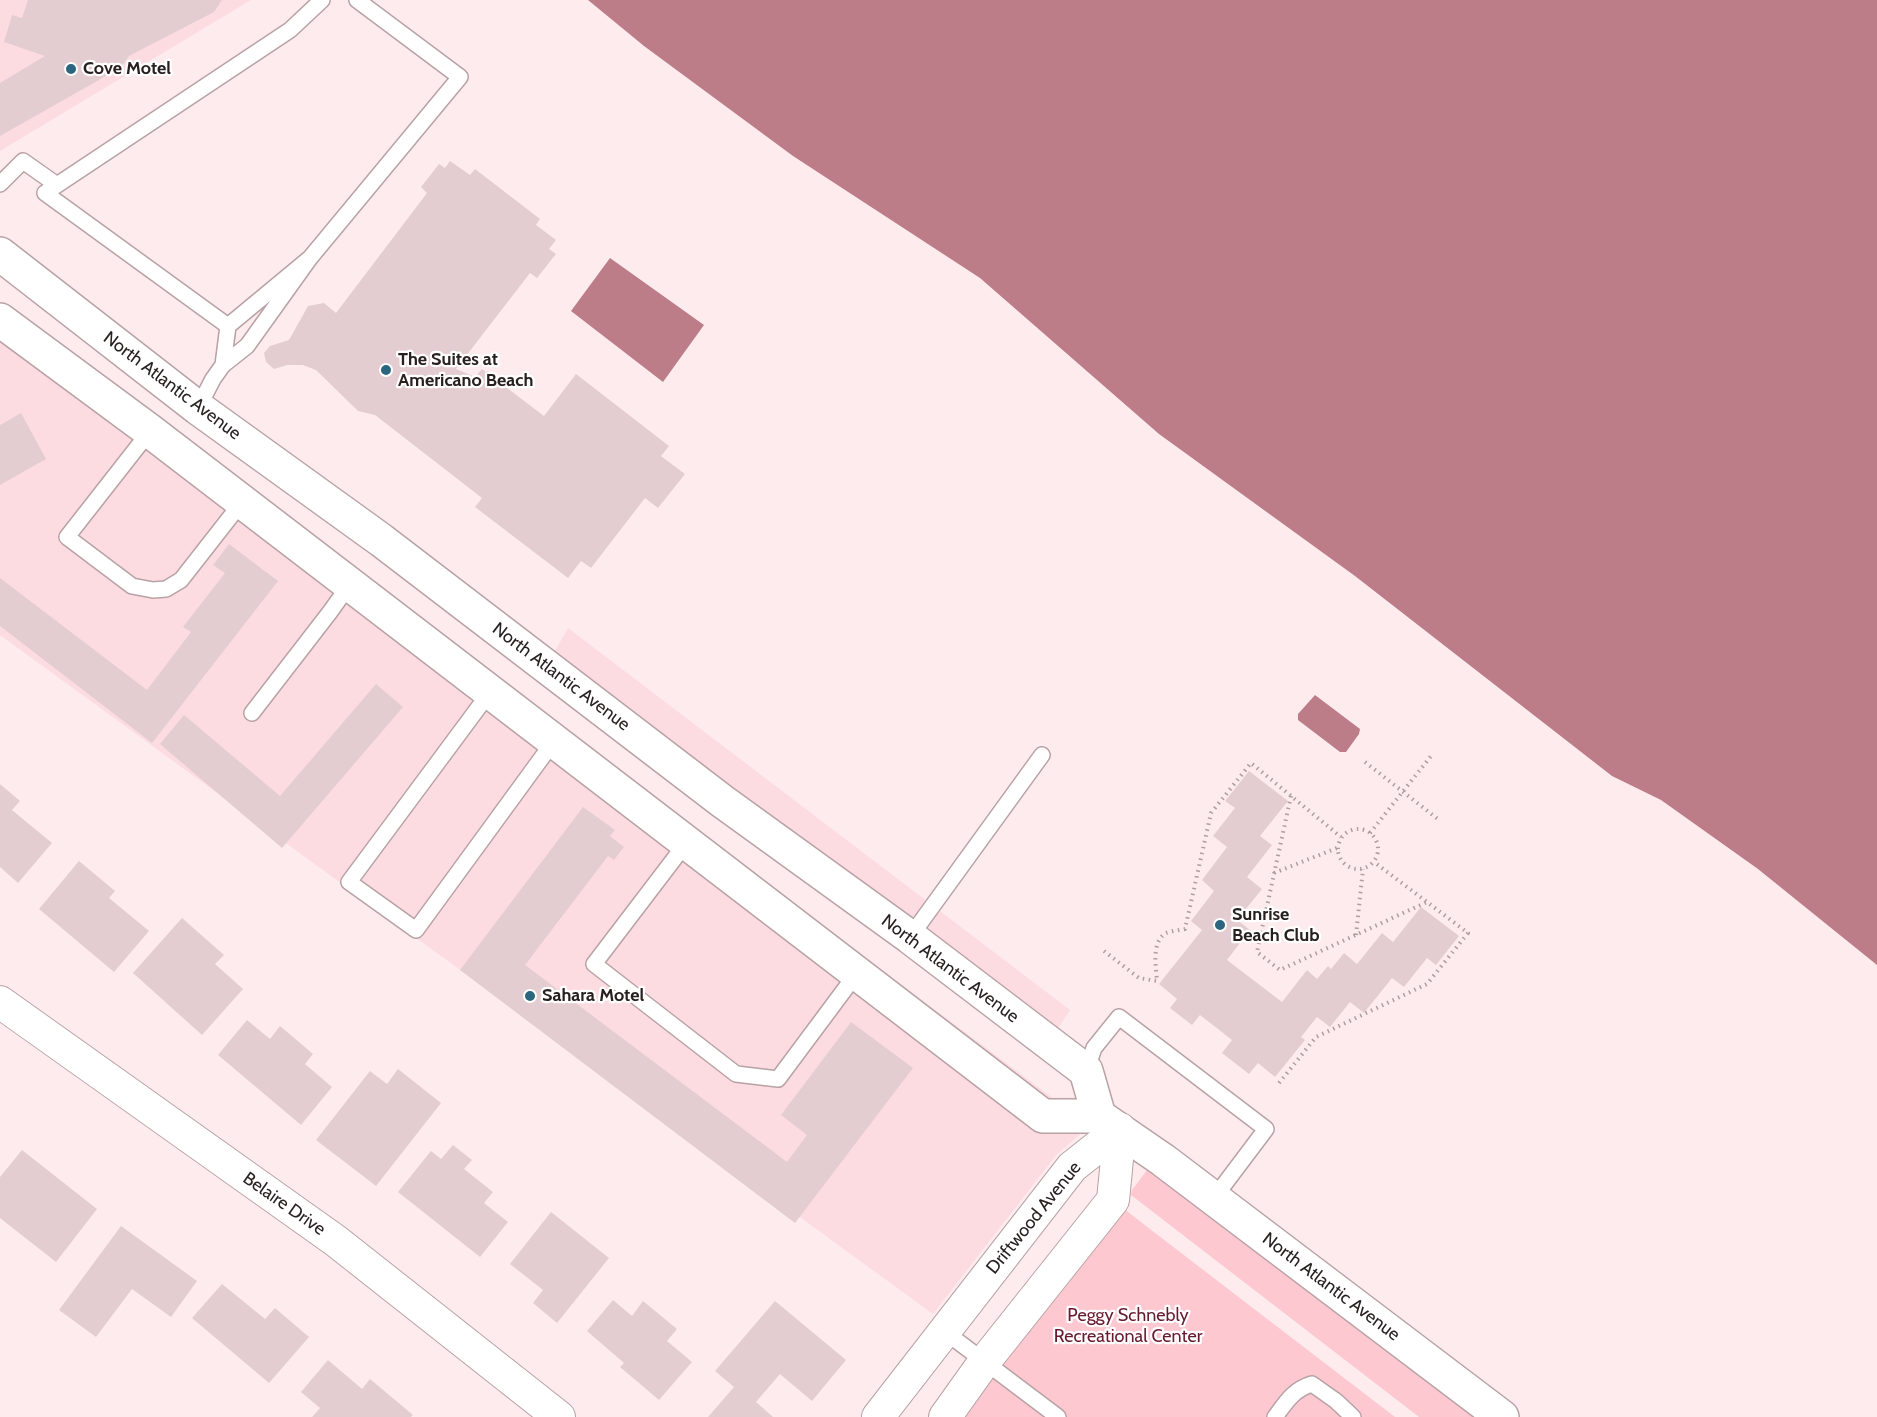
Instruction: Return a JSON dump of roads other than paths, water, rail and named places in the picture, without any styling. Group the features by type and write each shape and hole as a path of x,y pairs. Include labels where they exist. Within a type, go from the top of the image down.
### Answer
{"main road":[{"name":"North Atlantic Avenue","path":"0,254 198,408 381,540 722,801 910,937 1086,1071"},
{"path":"0,320 150,431 1043,1116 1110,1123"},
{"path":"1086,1071 1110,1123"},
{"name":"North Atlantic Avenue","path":"1110,1123 1214,1198 1502,1417"}],"street":[{"name":"Belaire Drive","path":"0,1002 336,1241 559,1417"},
{"name":"Driftwood Avenue","path":"878,1417 1072,1167 1110,1123"},
{"path":"945,1417 985,1361 1113,1200 1110,1123"}],"lane":[{"path":"228,326 45,193 290,30 322,0"},
{"path":"198,408 223,365 248,346 310,258 460,77 357,0"},
{"path":"0,184 23,161 57,185"},
{"path":"223,365 228,326 310,258"},
{"path":"150,431 67,537 132,586 153,590 166,589 181,580 242,502"},
{"path":"252,713 350,584"},
{"path":"490,692 349,882 416,930 554,741"},
{"path":"910,937 1042,755"},
{"path":"687,842 594,964 698,1045 736,1074 778,1079 857,974"},
{"path":"1086,1071 1094,1048 1119,1017 1266,1129 1214,1198"},
{"path":"944,1331 1058,1417"},
{"path":"1275,1417 1291,1395 1304,1386 1312,1384 1336,1401 1353,1417"}],"place":[{"name":"Cove Motel","path":"71,69"},
{"name":"The Suites at Americano Beach","path":"386,370"},
{"name":"Sunrise Beach Club","path":"1220,925"},
{"name":"Sahara Motel","path":"530,996"}],"park label":[{"name":"Peggy Schnebly Recreational Center","path":"1128,1326"}]}
